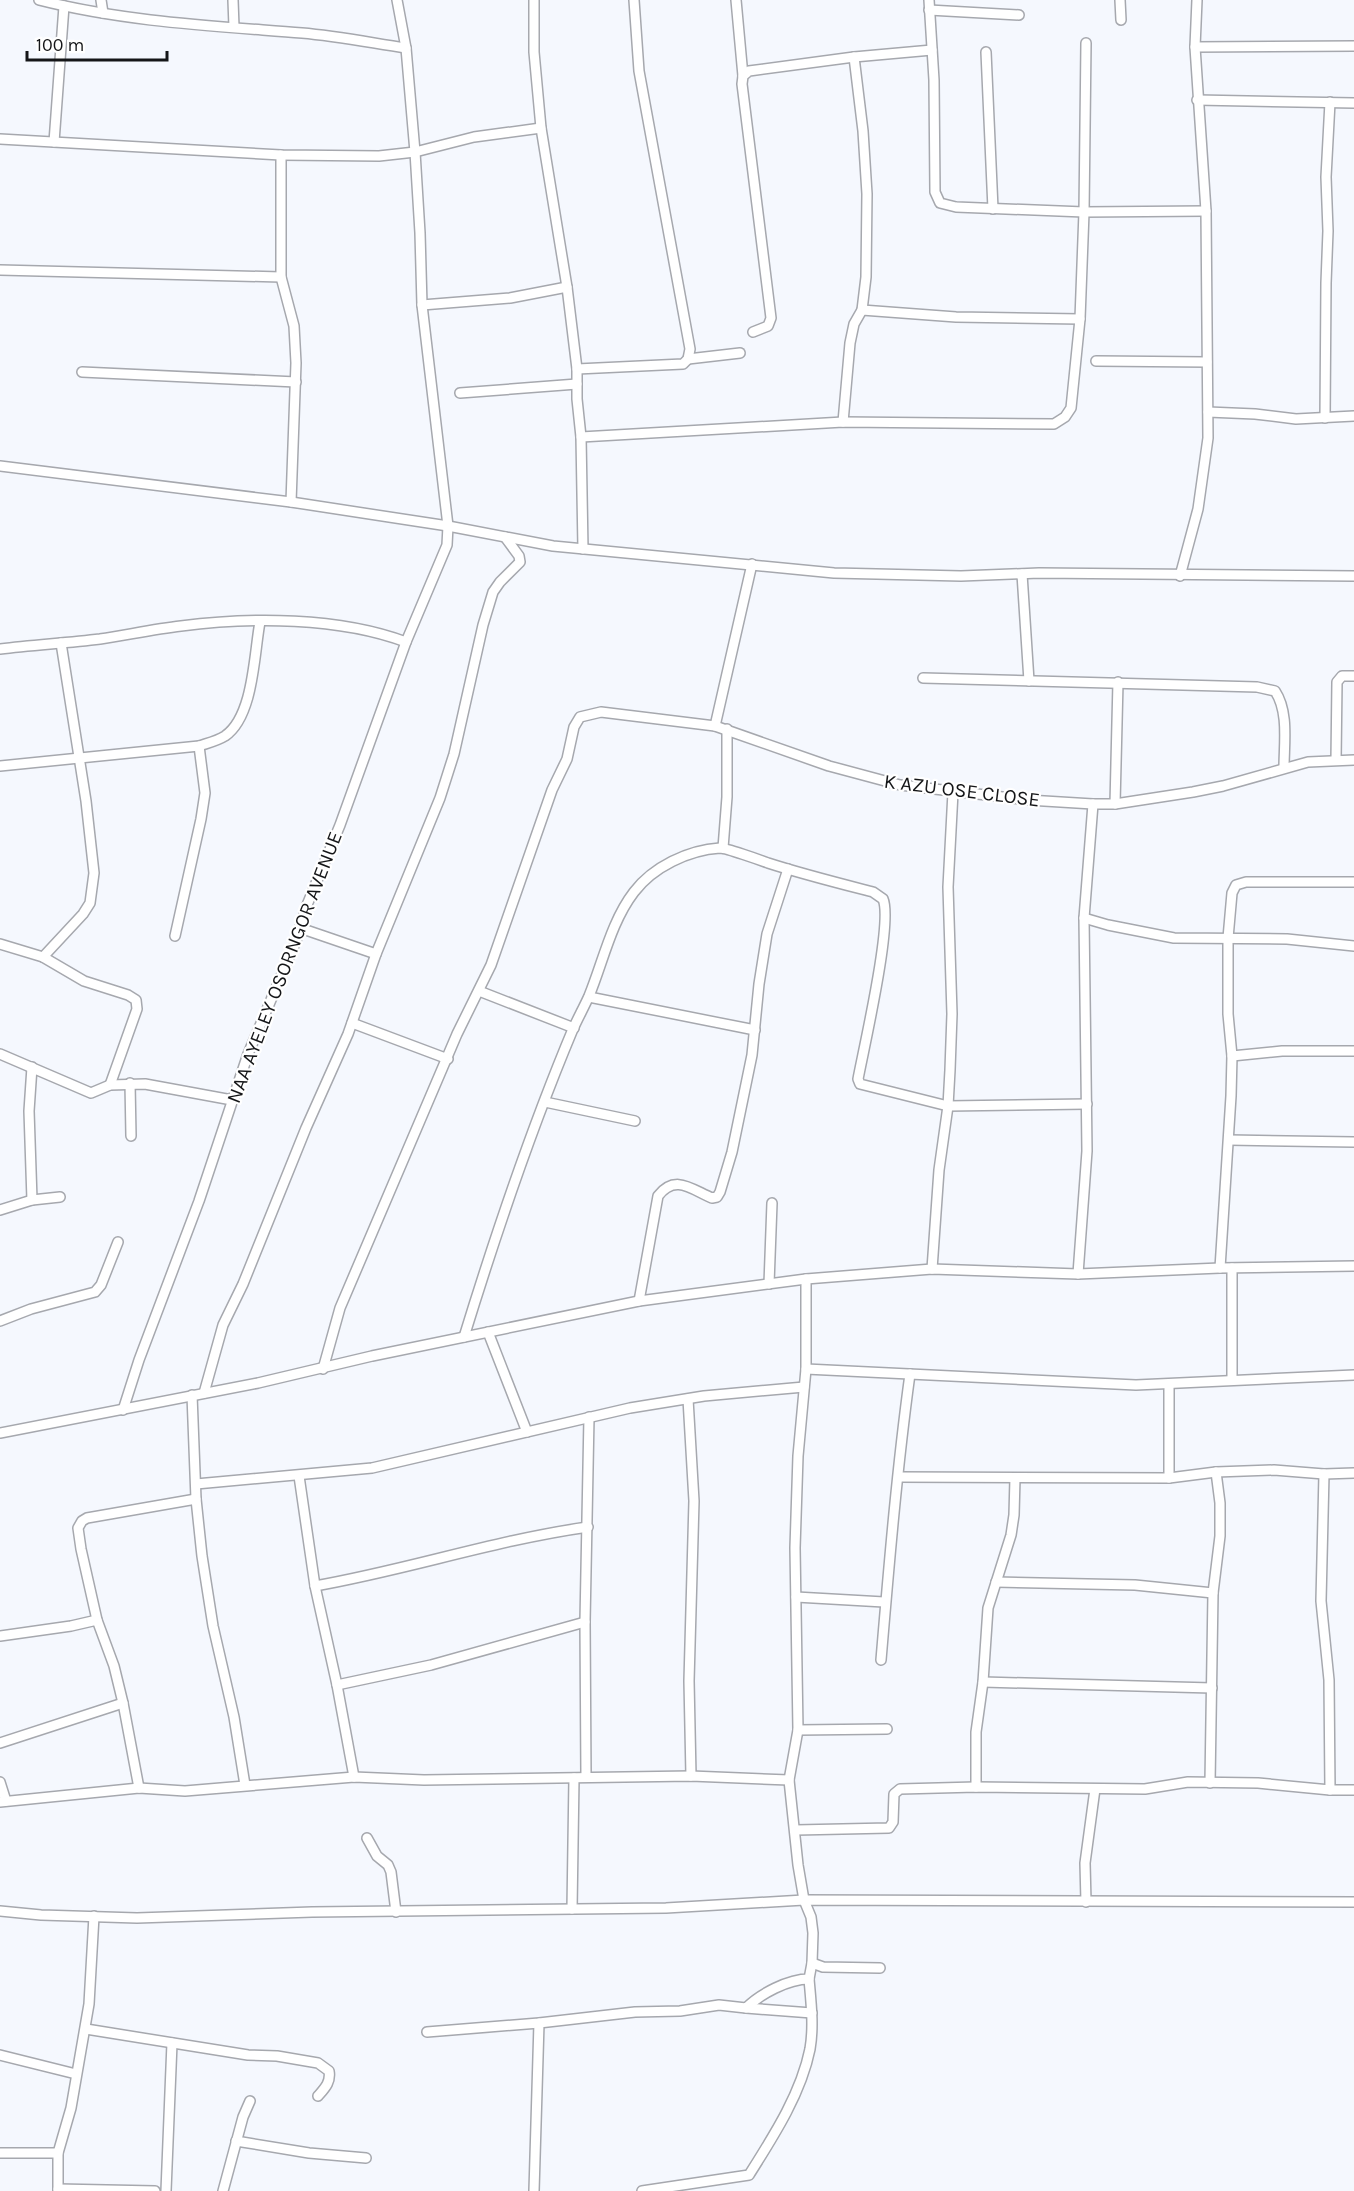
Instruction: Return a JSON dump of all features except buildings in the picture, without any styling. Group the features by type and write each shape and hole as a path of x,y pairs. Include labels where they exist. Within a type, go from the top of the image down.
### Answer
{"street":[{"path":"39,0 103,13 264,31 302,33 406,48"},
{"path":"101,0 103,13"},
{"path":"233,0 234,27"},
{"name":"NAA AYELEY OSORNGOR AVENUE","path":"123,1410 139,1360 199,1200 248,1054 275,994 311,895 340,825 406,642 447,545 448,526 422,305 415,152 406,48 397,0"},
{"path":"534,0 534,52 541,128 567,287 577,369 583,549"},
{"path":"577,369 683,364 688,359 690,349 639,71 634,0"},
{"path":"736,0 742,84 771,318 768,326 753,332"},
{"path":"929,0 936,198 940,203 956,207 1084,212 1206,211"},
{"path":"1120,0 1120,20"},
{"path":"1180,576 1198,509 1208,438 1206,211 1197,100 1195,47 1197,0"},
{"path":"54,142 64,6"},
{"path":"929,10 1019,15"},
{"path":"581,437 843,422 1054,424 1065,417 1071,408 1080,319 1086,43"},
{"path":"1195,47 1354,46"},
{"path":"743,76 749,71 854,57 932,50"},
{"path":"986,52 993,209"},
{"path":"843,422 850,343 854,324 862,310 866,277 867,194 863,131 854,57"},
{"path":"1197,100 1354,103"},
{"path":"1325,418 1328,231 1326,177 1330,102"},
{"path":"0,139 280,155 379,156 415,152 474,137 541,128"},
{"path":"280,155 280,277 294,326 296,382 291,502"},
{"path":"0,270 280,277"},
{"path":"422,305 510,298 567,287"},
{"path":"862,310 956,317 1080,319"},
{"path":"688,359 740,353"},
{"path":"1096,361 1208,362"},
{"path":"82,372 296,382"},
{"path":"460,393 577,384"},
{"path":"1208,412 1296,419 1354,416"},
{"path":"0,466 291,502 583,549 871,575 1354,576"},
{"path":"204,1393 223,1325 243,1284 306,1128 352,1023 376,954 445,783 463,717 483,625 494,592 519,562 519,556 505,537"},
{"path":"716,726 752,564"},
{"path":"1022,574 1029,681"},
{"path":"0,649 229,622 355,627 406,642"},
{"path":"0,766 199,746 227,735 236,724 251,685 260,622"},
{"path":"43,957 90,903 94,873 86,801 61,643"},
{"path":"1336,760 1337,682 1342,676 1354,676"},
{"path":"923,678 1257,687 1275,691 1281,701 1284,724 1284,768"},
{"path":"1115,804 1118,682"},
{"name":"K AZU OSE CLOSE","path":"479,991 491,965 552,790 567,759 576,721 584,715 601,712 716,726 829,765 900,785 1028,800 1092,804 1115,804 1152,799 1223,786 1308,762 1354,760"},
{"path":"723,848 727,797 727,729"},
{"path":"175,936 205,793 199,746"},
{"path":"932,1269 939,1170 948,1106 952,1014 948,887 953,792"},
{"path":"1078,1274 1085,1192 1087,1104 1083,982 1084,918 1092,804"},
{"path":"464,1337 492,1244 545,1102 622,912 633,893 647,878 669,863 692,854 723,848 788,869 873,892 883,898 886,910 879,965 859,1082 871,1088 948,1106 1087,1104"},
{"path":"639,1301 658,1196 668,1186 679,1183 712,1198 717,1197 720,1192 732,1152 752,1054 765,946 788,869"},
{"path":"1220,1268 1232,1056 1228,1014 1228,938 1232,893 1236,885 1246,882 1354,882"},
{"path":"1084,918 1174,938 1287,939 1354,946"},
{"path":"300,928 376,954"},
{"path":"0,944 43,957 84,981 128,994 136,1000 137,1009 110,1085"},
{"path":"323,1369 340,1308 424,1108 448,1059 465,1015 479,991 574,1028"},
{"path":"589,997 755,1030"},
{"path":"352,1023 448,1059"},
{"path":"1232,1056 1282,1052 1354,1052"},
{"path":"0,1054 85,1091 96,1092 110,1085 130,1083 232,1100"},
{"path":"32,1067 29,1112 32,1200"},
{"path":"130,1083 131,1137"},
{"path":"545,1102 635,1121"},
{"path":"1229,1140 1354,1142"},
{"path":"0,1210 32,1200 60,1197"},
{"path":"769,1284 772,1203"},
{"path":"0,1321 31,1309 95,1292 101,1285 118,1242"},
{"path":"0,1433 323,1369 639,1301 806,1279 932,1269 1078,1274 1220,1268 1354,1266"},
{"path":"1232,1268 1232,1380"},
{"path":"642,2191 749,2175 776,2133 801,2079 810,2049 812,2013 809,1979 813,1933 798,1865 789,1780 798,1730 795,1548 798,1456 806,1369 806,1279"},
{"path":"488,1332 527,1432"},
{"path":"806,1369 1080,1383 1169,1384 1354,1375"},
{"path":"881,1660 884,1602 890,1574 910,1374"},
{"path":"1168,1478 1169,1384"},
{"path":"196,1484 372,1468 589,1417 737,1392 804,1387"},
{"path":"192,1395 196,1499 202,1556 213,1626 234,1718 246,1785"},
{"path":"688,1399 694,1501 689,1681 691,1776"},
{"path":"586,1777 585,1622 589,1417"},
{"path":"898,1477 1168,1478 1216,1472 1274,1470 1324,1474 1354,1473"},
{"path":"1210,1783 1213,1593 1220,1536 1220,1503 1216,1472"},
{"path":"1324,1474 1321,1602 1329,1680 1330,1790"},
{"path":"299,1476 315,1586 354,1777"},
{"path":"976,1787 976,1732 983,1682 988,1608 1014,1515 1015,1478"},
{"path":"139,1788 123,1703 114,1666 97,1620 78,1528 82,1521 96,1516 196,1499"},
{"path":"315,1586 380,1574 535,1535 588,1527"},
{"path":"996,1582 1135,1585 1213,1593"},
{"path":"796,1597 884,1602"},
{"path":"0,1636 97,1620"},
{"path":"337,1685 431,1665 585,1622"},
{"path":"983,1682 1212,1688"},
{"path":"0,1743 123,1703"},
{"path":"798,1730 887,1729"},
{"path":"0,1782 3,1802 139,1788 185,1791 354,1777 424,1780 691,1776 789,1780"},
{"path":"572,1909 574,1778"},
{"path":"796,1830 889,1828 893,1822 894,1794 900,1789 976,1787 1145,1789 1188,1782 1258,1783 1354,1790"},
{"path":"1086,1902 1085,1863 1095,1789"},
{"path":"367,1838 377,1856 388,1865 391,1872 396,1912"},
{"path":"0,1911 137,1918 272,1913 666,1908 804,1900 1354,1902"},
{"path":"94,1916 91,1985 86,2029 71,2108 58,2153 58,2190 155,2191"},
{"path":"812,1963 824,1967 880,1968"},
{"path":"746,2008 756,1998 770,1990 802,1979 809,1979"},
{"path":"427,2032 635,2012 680,2011 719,2005 812,2013"},
{"path":"534,2191 539,2023"},
{"path":"86,2029 248,2055 277,2056 318,2063 329,2071 330,2075 328,2083 318,2096"},
{"path":"166,2191 172,2043"},
{"path":"0,2055 76,2074"},
{"path":"223,2191 236,2141 250,2101"},
{"path":"236,2141 309,2153 366,2158"},
{"path":"0,2153 58,2153"}]}
